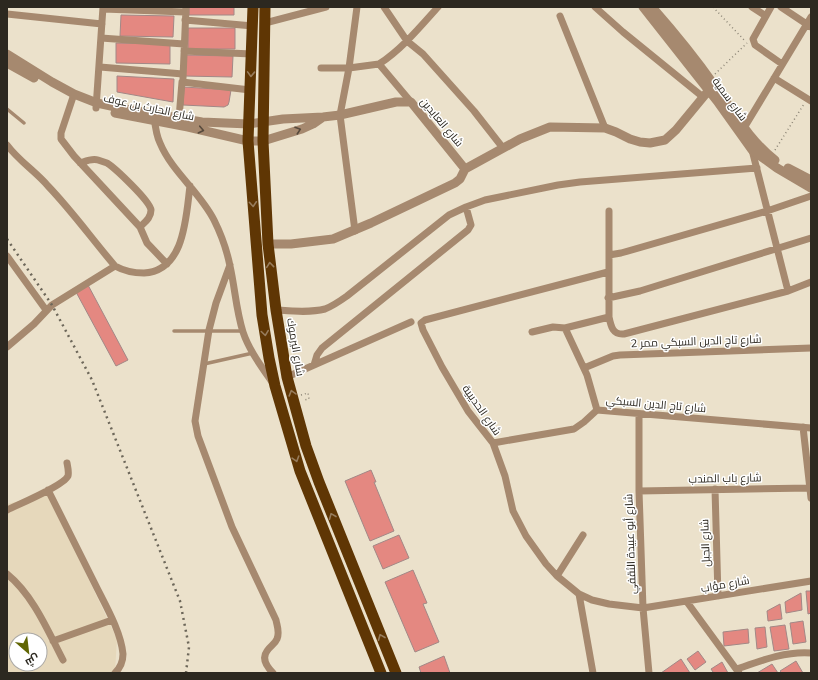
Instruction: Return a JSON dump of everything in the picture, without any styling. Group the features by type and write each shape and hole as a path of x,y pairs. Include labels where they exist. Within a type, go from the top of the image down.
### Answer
{"highway":[{"path":"254,7 248,141 262,315 269,358 275,386 307,490 380,673"},
{"name":"شارع اليرموك","path":"266,7 268,244 276,310 287,376 306,446 319,482 396,673"},
{"path":"269,358 284,357"}],"street":[{"path":"265,23 326,7"},
{"path":"355,231 340,114 349,68 357,7"},
{"path":"384,7 407,41 423,54 474,111 503,148"},
{"path":"321,68 349,68 379,64 392,56 438,7"},
{"path":"268,244 321,242 355,231 455,183 460,179 465,169 535,132 550,127 605,128 640,142 650,143 665,140 676,130 709,88 623,32 595,7"},
{"name":"شارع سمية","path":"643,7 709,88 759,146 771,157 811,180"},
{"name":"شارع سمية","path":"652,7 752,150 777,168 811,188"},
{"path":"752,7 766,16"},
{"path":"772,7 753,37 754,43 782,64"},
{"path":"781,7 809,26"},
{"path":"96,106 100,67 103,8 186,9 179,118"},
{"path":"7,14 102,24"},
{"path":"560,16 605,128"},
{"path":"744,128 782,64 809,26 811,17"},
{"path":"185,20 253,26"},
{"path":"101,38 252,54"},
{"name":"شارع الحارث بن عوف","path":"7,54 74,96"},
{"name":"شارع الحارث بن عوف","path":"7,63 96,106 128,116 179,118 202,122 249,124 267,121"},
{"path":"379,64 411,102"},
{"path":"100,67 183,74"},
{"path":"774,78 809,100"},
{"path":"182,82 250,90"},
{"path":"74,96 61,139 80,163 140,227 147,242 167,264"},
{"name":"شارع العايدين","path":"267,121 323,117 396,102 411,102 465,169"},
{"path":"154,117 160,144 213,218 230,265 238,313 243,332 253,353 275,386"},
{"name":"شارع الحارث بن عوف","path":"154,117 248,141 267,140"},
{"name":"شارع العايدين","path":"267,140 302,129 323,117"},
{"path":"7,145 12,152 43,180 61,199 115,266 122,270 135,273 159,270 174,256 184,231 190,186"},
{"path":"752,150 788,291"},
{"path":"80,163 91,159 107,163 141,194 150,206 151,210 148,218 140,227"},
{"path":"276,310 323,310 334,305 375,275 449,215 466,207 512,194 580,182 757,168"},
{"path":"609,256 767,211 811,196"},
{"path":"314,365 317,355 322,348 468,230 471,225 466,207"},
{"path":"609,211 609,317 615,332 619,334 624,334 788,291 811,282"},
{"path":"608,298 640,290 811,238"},
{"path":"7,256 46,310"},
{"path":"230,265 216,303 209,330 195,421 198,436 232,527 276,620 279,631 277,638 267,651 264,658 268,669 273,673"},
{"path":"7,347 34,324 46,310 70,292 115,266"},
{"name":"شارع الحديبية","path":"608,272 425,320 421,323 423,330 442,367 468,411 492,443 505,476 513,511 536,552 558,576 579,594 592,600 609,604 643,608"},
{"path":"532,332 553,327 565,328 609,317"},
{"path":"287,376 411,322"},
{"name":"شارع تاج الدين السبكي","path":"565,328 584,368 597,410 811,428"},
{"name":"شارع تاج الدين السبكي ممر 2","path":"584,368 613,356 620,355 811,348"},
{"path":"492,443 574,429 597,410"},
{"name":"شارع أبو عبيدة الثقفي","path":"640,414 639,491 643,608 650,671"},
{"path":"803,428 811,498"},
{"path":"8,507 59,484 67,478 69,471 67,463"},
{"name":"شارع باب المندب","path":"639,491 811,488"},
{"name":"شارع الجبل","path":"715,489 718,596"},
{"path":"48,490 118,634 123,660 121,667 116,673"},
{"path":"558,576 583,535"},
{"path":"7,574 23,589 64,660"},
{"name":"شارع مؤاب","path":"643,608 811,581"},
{"path":"579,594 593,673"},
{"path":"687,602 738,671 762,660 782,655 802,652 811,653"},
{"path":"53,641 112,620"}],"lane":[{"path":"7,109 24,123"},
{"path":"174,331 209,330 243,332"},
{"path":"204,364 253,353"}],"path":[{"path":"709,88 748,41 744,41 712,7"},
{"path":"771,157 809,100"},
{"path":"308,393 309,399"}],"shaded area":[{"path":"48,494 117,639 115,672 7,673 7,504"}],"building":[{"path":"189,7 234,7 234,15 189,15"},
{"path":"121,15 174,16 173,37 120,36"},
{"path":"188,28 235,28 235,49 188,49"},
{"path":"116,43 170,44 170,64 116,63"},
{"path":"185,55 233,56 232,77 184,76"},
{"path":"117,76 174,79 173,102 117,92"},
{"path":"184,87 231,90 228,105 224,107 183,105"},
{"path":"88,285 128,360 116,366 76,292"},
{"path":"371,470 376,482 374,482 394,531 370,541 345,481"},
{"path":"399,535 409,558 383,569 373,546"},
{"path":"413,570 427,603 423,604 439,642 415,652 385,582"},
{"path":"806,591 811,591 811,613 808,614"},
{"path":"801,593 802,610 786,613 785,602"},
{"path":"780,604 782,619 768,621 767,611"},
{"path":"803,621 806,642 793,644 790,623"},
{"path":"785,625 789,649 774,651 770,627"},
{"path":"765,627 767,647 757,649 755,628"},
{"path":"748,629 749,643 724,646 723,632"},
{"path":"698,651 706,662 695,670 687,659"},
{"path":"444,656 450,673 421,673 419,667"},
{"path":"681,659 690,673 661,673"},
{"path":"796,661 803,673 782,673 780,671"},
{"path":"722,662 728,673 711,673 713,672 711,669"},
{"path":"772,664 778,673 757,673"}],"railway":[{"path":"7,239 52,305 92,380 180,601 189,647 186,673"}]}
